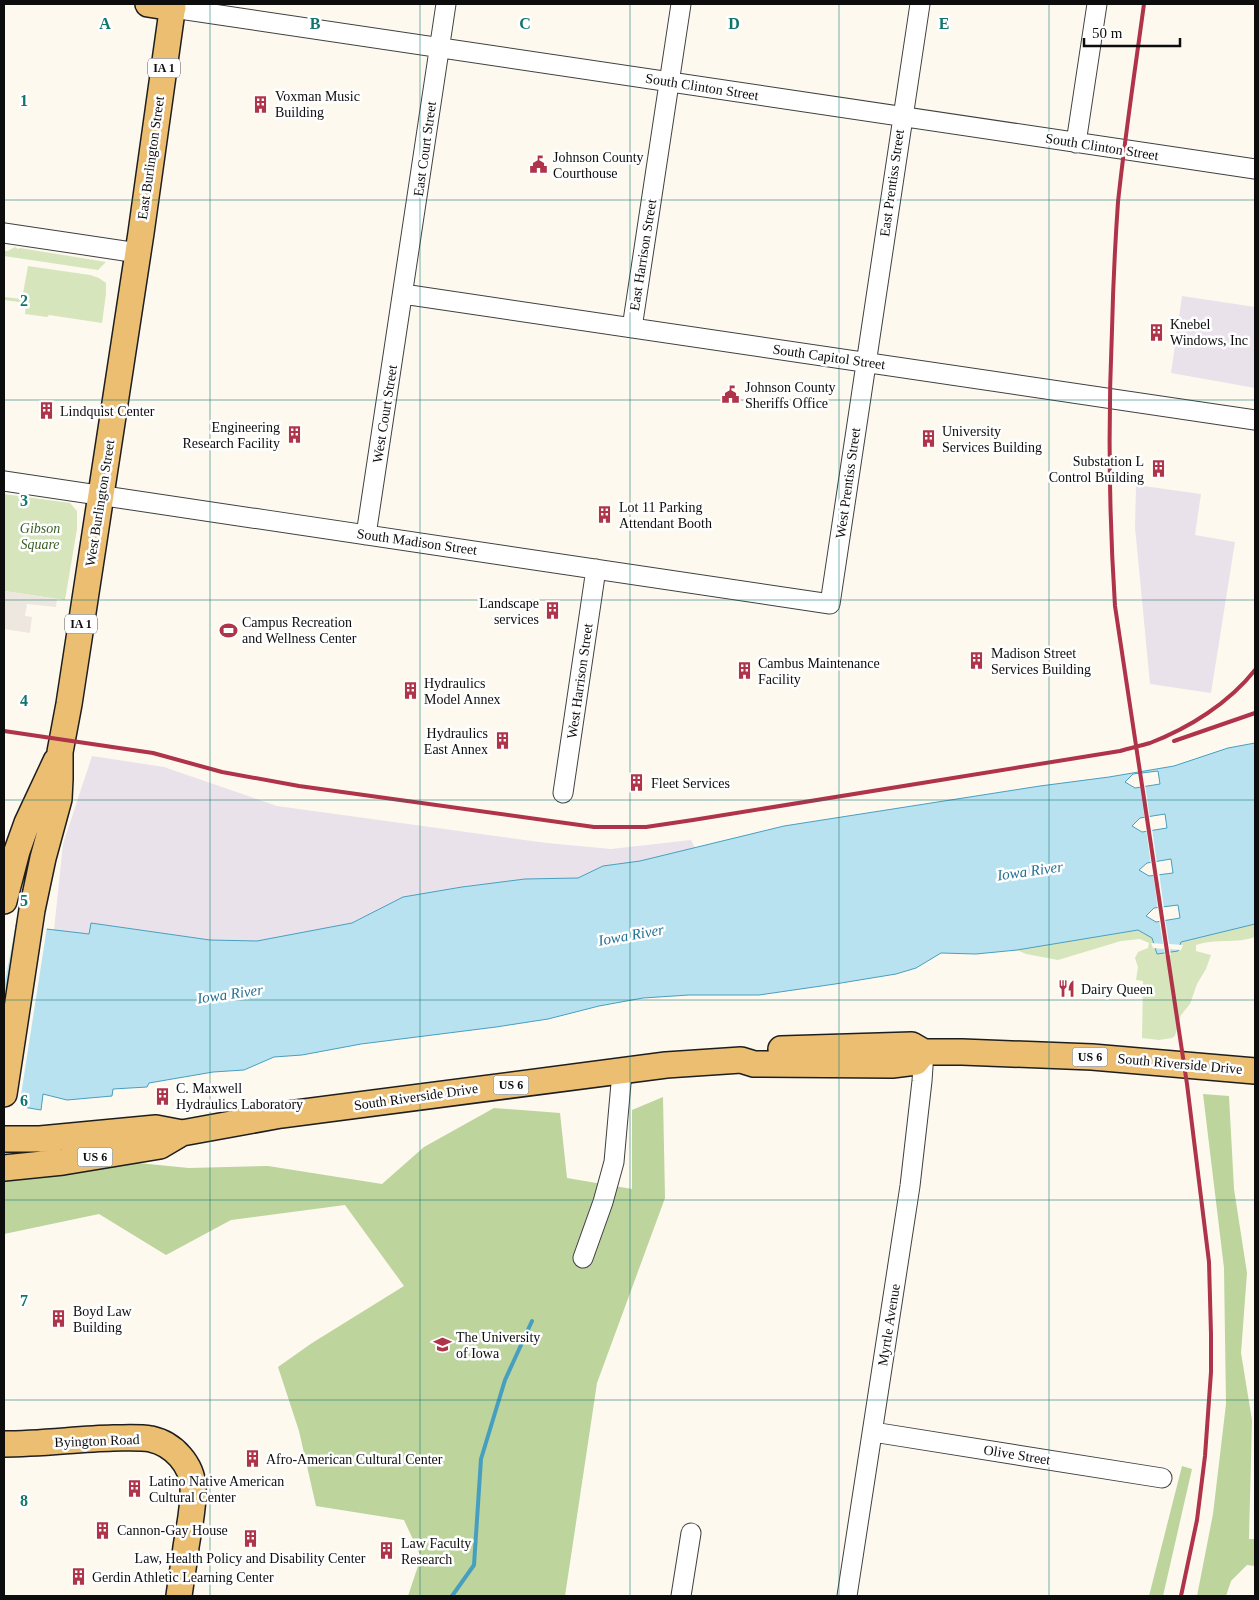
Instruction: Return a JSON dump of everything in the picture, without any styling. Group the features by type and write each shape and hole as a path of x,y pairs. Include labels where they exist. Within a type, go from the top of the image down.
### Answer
{"main road":[{"name":"South Clinton Street","path":"148,4 173,6"},
{"name":"East Burlington Street","path":"138,253 173,6"},
{"name":"West Burlington Street","path":"4,1094 32,910 42,858 59,799 60,752 138,253"},
{"name":"West Burlington Street","path":"4,901 16,851 60,752"},
{"name":"South Riverside Drive","path":"4,1168 63,1162 160,1146 182,1133 281,1115 666,1065 741,1060 754,1064 892,1065 916,1062 924,1052 962,1052 1092,1057 1255,1071"},
{"name":"South Riverside Drive","path":"4,1139 40,1139 156,1128 182,1133"},
{"name":"Byington Road","path":"4,1444 32,1444 94,1438 152,1439 171,1448 184,1460 192,1477 193,1499 179,1596"}],"street":[{"name":"East Court Street","path":"403,294 446,4"},
{"name":"East Harrison Street","path":"632,328 681,4"},
{"name":"East Prentiss Street","path":"866,362 920,4"},
{"path":"1076,143 1097,4"},
{"name":"South Clinton Street","path":"173,6 440,48 1255,170"},
{"path":"4,233 138,253"},
{"name":"South Capitol Street","path":"403,294 1255,420"},
{"name":"West Court Street","path":"366,535 403,294"},
{"name":"West Prentiss Street","path":"830,604 866,362"},
{"name":"South Madison Street","path":"4,481 830,604"},
{"name":"West Harrison Street","path":"563,793 596,569"},
{"name":"Myrtle Avenue","path":"847,1596 910,1186 924,1052"},
{"path":"583,1258 603,1202 614,1162 622,1072"},
{"name":"Olive Street","path":"873,1432 1162,1478"},
{"path":"681,1596 691,1533"}],"shaded area":[{"path":"1182,296 1255,307 1255,388 1171,373"},
{"path":"1136,485 1201,494 1195,535 1235,542 1211,693 1150,684 1135,527"},
{"path":"4,591 57,599 56,607 27,604 25,616 32,617 30,633 4,629"},
{"path":"92,756 164,767 277,806 547,843 611,849 691,840 695,848 640,861 603,866 578,878 525,879 403,897 352,923 257,941 210,940 91,923 89,934 54,930 63,844"}],"green space":[{"path":"15,247 106,262 98,270 4,256 4,251"},
{"path":"28,266 90,275 106,283 102,323 49,315 47,317 25,314 26,303 4,300 4,297 22,299"},
{"name":"Gibson Square","path":"4,494 70,503 77,511 77,529 65,600 4,591"},
{"path":"1255,924 1255,937 1196,945 1196,951 1211,955 1206,969 1197,984 1190,1004 1181,1015 1175,1036 1159,1040 1142,1038 1143,981 1136,980 1138,967 1135,958 1138,952 1148,948 1149,943 1140,939 1121,941 1058,960 1026,954 1017,950 1138,930 1152,938 1157,954 1181,942"},
{"path":"1203,1094 1229,1096 1234,1189 1247,1273 1241,1353 1252,1420 1249,1539 1255,1539 1255,1566 1247,1565 1231,1581 1226,1596 1197,1596 1213,1514 1226,1404 1224,1268"},
{"path":"663,1097 665,1198 597,1383 565,1596 408,1596 421,1557 404,1520 316,1506 299,1431 278,1367 312,1343 404,1286 345,1205 231,1220 166,1255 99,1214 4,1234 4,1179 118,1161 189,1168 268,1166 382,1184 424,1147 494,1108 560,1113 567,1178 632,1189 632,1110"},
{"path":"1182,1466 1192,1469 1163,1596 1149,1596"}],"water":[{"name":"Iowa River","path":"1255,743 1255,924 1181,942 1178,951 1157,954 1152,938 1138,930 1017,950 976,954 941,953 916,968 896,974 835,984 759,995 689,995 643,998 599,1006 548,1019 361,1044 302,1055 274,1057 244,1070 213,1072 149,1083 147,1087 113,1089 112,1096 67,1100 43,1094 41,1110 23,1107 4,1098 4,924 89,934 91,923 210,940 257,941 352,923 403,897 525,879 578,878 603,866 640,861 784,826 1174,766 1228,748","holes":["1158,771 1160,784 1135,788 1125,782 1133,774","1165,814 1167,828 1142,832 1132,826 1140,818","1171,859 1173,873 1149,876 1139,870 1147,863","1178,905 1180,918 1156,922 1146,916 1154,908"]}],"pier":[{"path":"1145,784 1150,819 1145,820 1140,785"},
{"path":"1152,828 1157,864 1151,865 1146,829"},
{"path":"1159,872 1164,909 1158,910 1153,873"},
{"path":"1165,918 1169,944 1183,945 1181,950 1170,949 1171,955 1165,956 1164,949 1153,948 1151,943 1163,944 1159,919"},
{"path":"4,921 16,923 4,987"},
{"path":"19,923 47,927 21,1095 22,1109 4,1101"}],"waterway":[{"path":"452,1596 474,1565 481,1459 505,1380 532,1321"}],"railway":[{"path":"1144,4 1118,202 1111,364 1110,502 1115,606 1187,1084 1209,1262 1211,1372 1205,1456 1197,1520 1181,1596"},
{"path":"4,731 153,753 222,772 299,786 594,827 646,827 1120,751 1150,743 1194,722 1221,704 1255,670"},
{"path":"1174,741 1255,713"}],"place":[{"name":"Voxman Music Building","path":"261,104"},
{"name":"Johnson County Courthouse","path":"539,165"},
{"name":"Knebel Windows, Inc","path":"1156,332"},
{"name":"Johnson County Sheriffs Office","path":"731,395"},
{"name":"Lindquist Center","path":"46,411"},
{"name":"Engineering Research Facility","path":"294,435"},
{"name":"University Services Building","path":"928,439"},
{"name":"Substation L Control Building","path":"1158,469"},
{"name":"Lot 11 Parking Attendant Booth","path":"605,515"},
{"name":"Landscape services","path":"553,611"},
{"name":"Campus Recreation and Wellness Center","path":"228,630"},
{"name":"Madison Street Services Building","path":"977,661"},
{"name":"Cambus Maintenance Facility","path":"744,671"},
{"name":"Hydraulics Model Annex","path":"410,691"},
{"name":"Hydraulics East Annex","path":"502,741"},
{"name":"Fleet Services","path":"637,783"},
{"name":"Dairy Queen","path":"1067,989"},
{"name":"C. Maxwell Hydraulics Laboratory","path":"162,1096"},
{"name":"Boyd Law Building","path":"59,1319"},
{"name":"The University of Iowa","path":"442,1345"},
{"name":"Afro-American Cultural Center","path":"252,1459"},
{"name":"Latino Native American Cultural Center","path":"135,1489"},
{"name":"Cannon-Gay House","path":"103,1530"},
{"name":"Law, Health Policy and Disability Center","path":"250,1538"},
{"name":"Law Faculty Research","path":"387,1551"},
{"name":"Gerdin Athletic Learning Center","path":"78,1577"}]}
